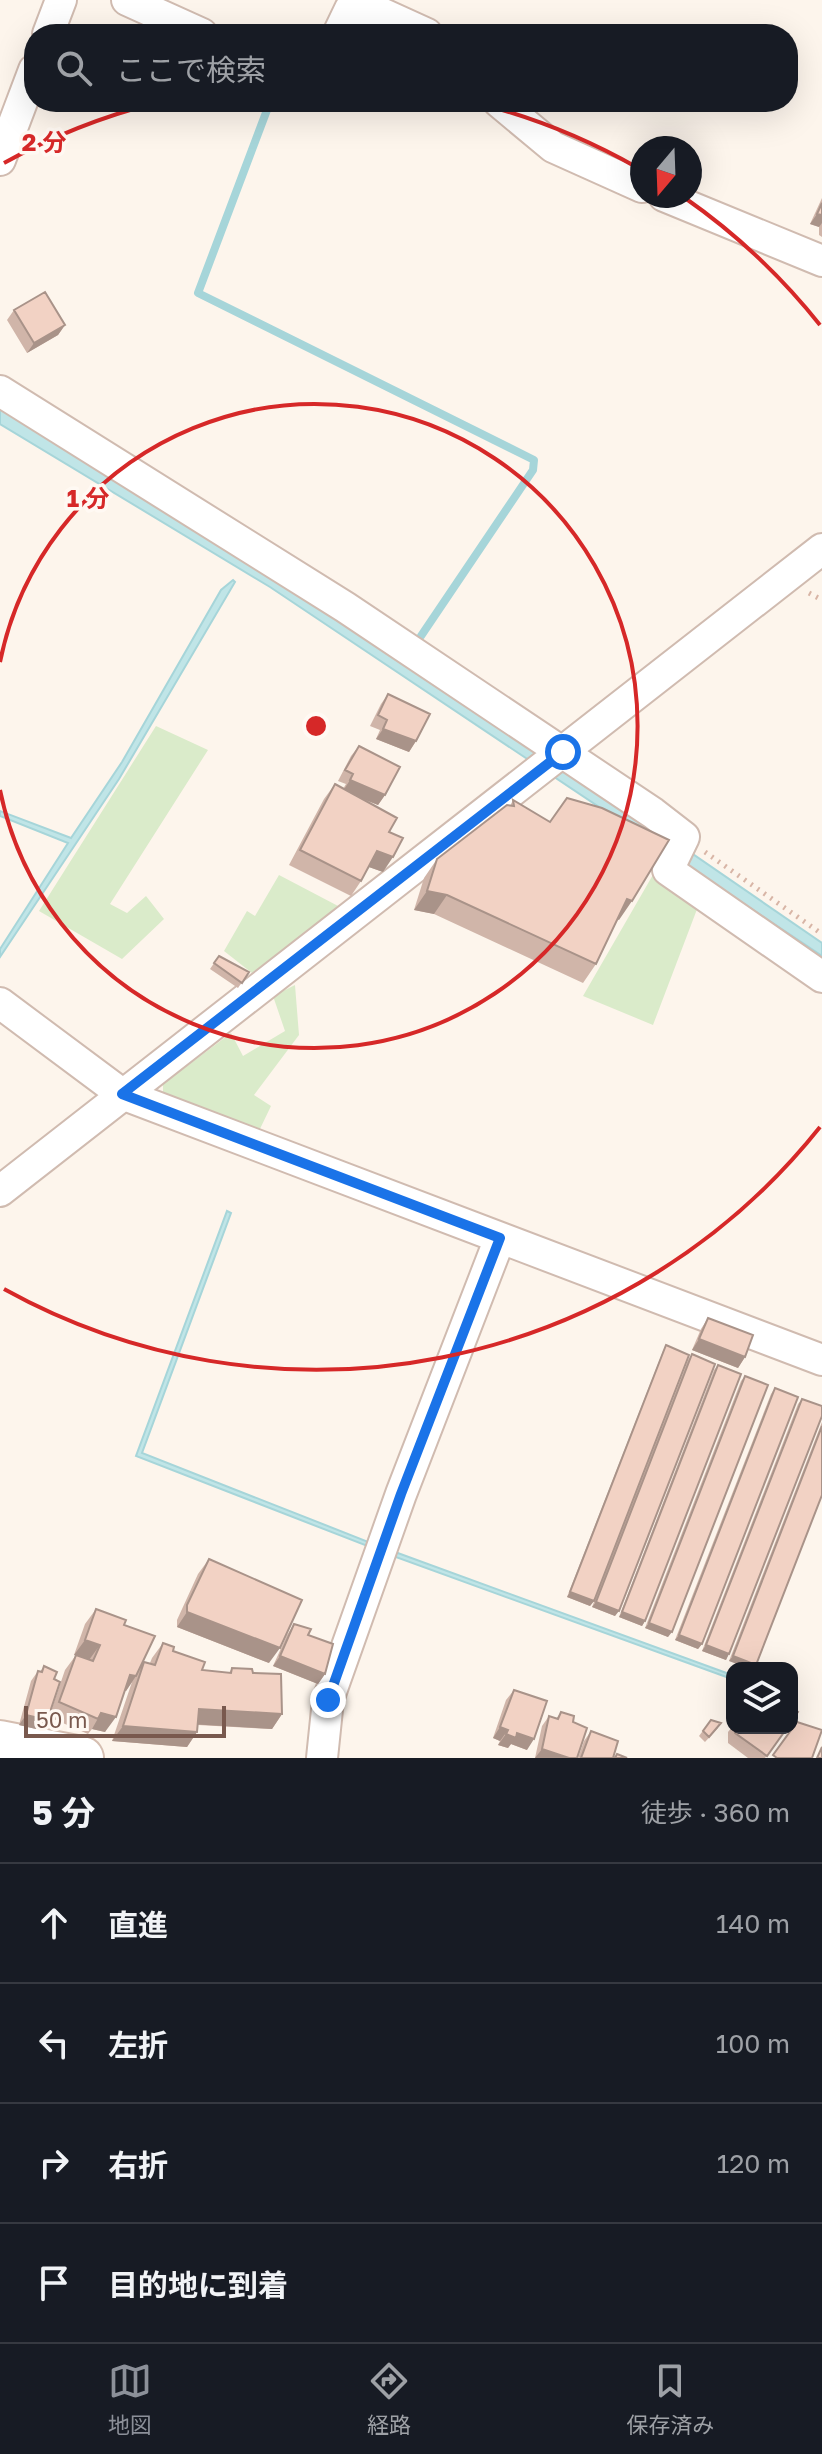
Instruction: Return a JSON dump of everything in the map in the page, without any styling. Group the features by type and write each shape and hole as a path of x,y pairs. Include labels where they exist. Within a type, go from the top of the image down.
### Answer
{"main road":[{"path":"0,1742 82,1758"}],"street":[{"path":"52,24 61,0"},
{"path":"127,0 180,24"},
{"path":"343,24 350,9 381,13 405,24"},
{"path":"0,160 24,96"},
{"path":"511,112 553,147 630,182"},
{"path":"693,208 822,261"},
{"path":"0,391 345,607 563,752 684,837 668,870 822,977"},
{"path":"0,1191 822,549"},
{"path":"0,1003 122,1094 822,1360"},
{"path":"322,1758 328,1700 401,1494 500,1238"}],"path":[{"path":"684,837 822,934"}],"green space":[{"path":"156,726 208,750 110,904 127,913 146,896 164,919 122,959 39,911"},
{"path":"654,873 699,904 653,1025 583,996"},
{"path":"279,875 340,907 252,973 224,951 247,911 255,916"},
{"path":"295,985 299,1035 254,1095 271,1106 258,1133 163,1095 163,1084 231,1033 243,1056 285,1031 273,996"}],"water":[{"path":"0,408 264,570 530,742 822,943 822,956 270,587 0,424"},
{"path":"233,580 235,582 119,779 0,957 0,949 68,843 0,816 0,811 71,838 122,762 221,590"},
{"path":"227,1211 231,1213 142,1453 371,1543 370,1547 136,1456"},
{"path":"395,1552 726,1673 726,1677 393,1556"}],"building":[{"path":"45,292 65,325 34,343 14,310"},
{"path":"388,694 430,714 416,741 383,729 387,720 378,715"},
{"path":"359,746 400,767 385,795 350,780 353,774 345,770"},
{"path":"335,784 397,818 389,832 403,838 393,857 377,851 361,881 300,850"},
{"path":"567,798 602,808 669,840 632,901 627,899 596,964 447,895 427,891 437,859 507,805 514,806 513,800 550,822"},
{"path":"219,956 249,972 242,983 214,963"},
{"path":"708,1318 753,1335 745,1357 699,1339"},
{"path":"666,1345 689,1355 594,1601 570,1592"},
{"path":"692,1354 715,1364 619,1611 596,1602"},
{"path":"718,1365 741,1374 645,1621 622,1612"},
{"path":"745,1376 768,1385 672,1632 649,1623"},
{"path":"775,1388 798,1397 702,1644 679,1635"},
{"path":"802,1399 822,1406 822,1416 729,1654 706,1645"},
{"path":"822,1426 822,1495 757,1662 733,1656"},
{"path":"209,1559 302,1600 280,1648 187,1612 187,1605"},
{"path":"96,1609 126,1620 124,1625 155,1636 136,1676 130,1675 116,1717 101,1713 98,1719 59,1702 76,1655 93,1661 100,1645 85,1640"},
{"path":"294,1624 311,1629 308,1635 333,1644 325,1674 280,1656"},
{"path":"163,1643 174,1647 173,1651 205,1662 202,1670 231,1673 232,1668 252,1669 253,1673 281,1674 282,1714 199,1709 197,1732 123,1726 144,1662 155,1665"},
{"path":"44,1666 57,1672 54,1679 60,1682 49,1715 44,1714 43,1719 26,1715 38,1671 42,1672"},
{"path":"514,1690 547,1701 534,1739 517,1733 516,1738 500,1727"},
{"path":"561,1712 574,1716 573,1722 587,1728 577,1758 542,1749 549,1716 558,1719"},
{"path":"711,1720 721,1723 709,1737 703,1731"},
{"path":"798,1722 822,1730 812,1758 777,1758 773,1755 788,1734 798,1734"},
{"path":"591,1731 618,1741 613,1758 581,1758"},
{"path":"736,1734 783,1734 767,1756"}],"waterway":[{"path":"266,112 198,293 534,460 533,470 421,636"}],"route":[{"path":"328,1700 401,1494 500,1238 122,1094 563,752"}]}
